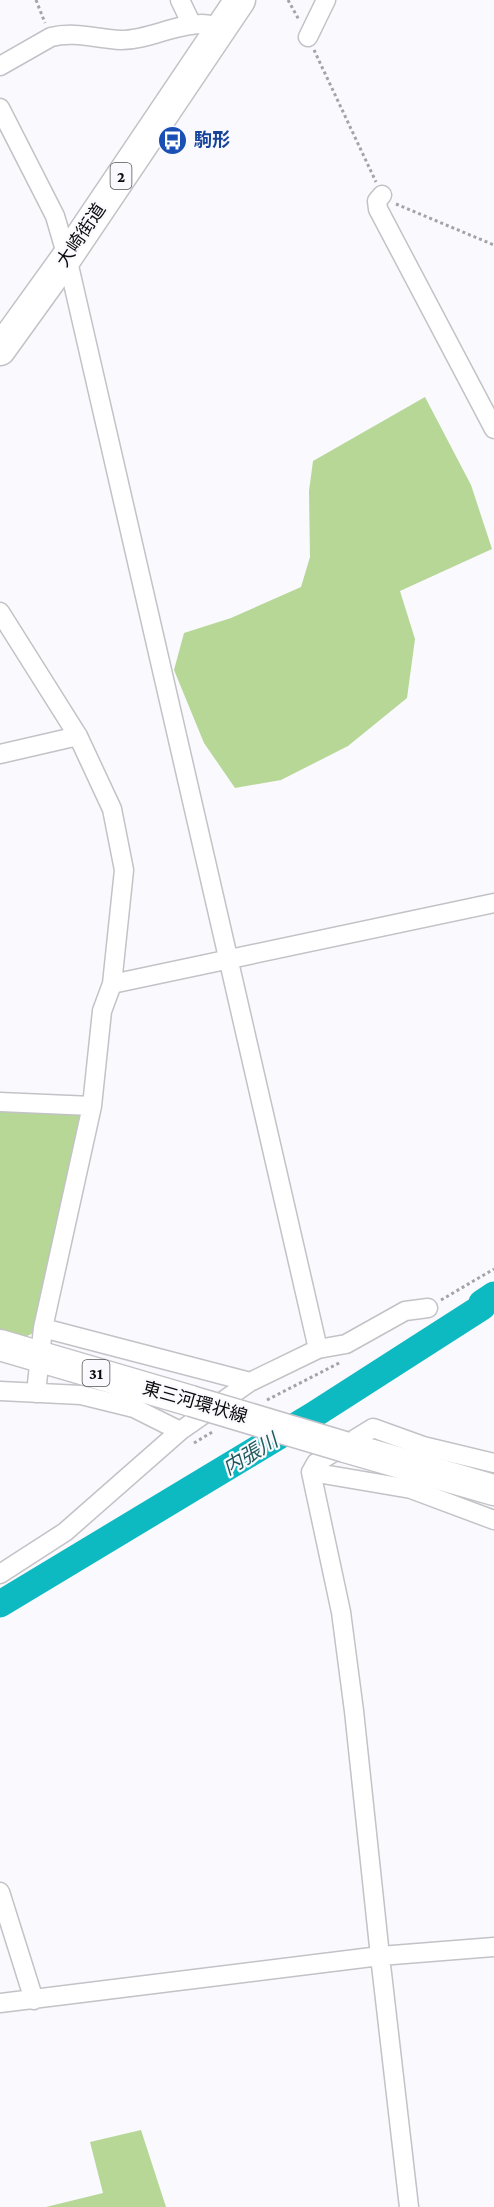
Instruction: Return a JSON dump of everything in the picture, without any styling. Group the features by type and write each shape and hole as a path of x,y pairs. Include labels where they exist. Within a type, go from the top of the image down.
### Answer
{"main road":[{"name":"大崎街道","path":"0,350 67,257 206,26 240,0"},
{"name":"東三河環状線","path":"0,1345 41,1342 191,1401 494,1490"}],"street":[{"path":"180,0 206,26"},
{"path":"308,37 326,0"},
{"path":"0,66 51,37 69,34 120,40 145,38 179,27 206,26"},
{"path":"0,108 54,216 67,257 318,1350"},
{"path":"382,195 377,201 378,209 494,429"},
{"path":"0,612 78,736 112,809 124,870 112,984 102,1011 92,1106 41,1342 36,1394"},
{"path":"0,754 78,736"},
{"path":"112,984 494,903"},
{"path":"0,1102 92,1106"},
{"path":"0,1574 65,1532 184,1439 250,1382 318,1350 346,1344 405,1311 428,1308"},
{"path":"41,1342 250,1382"},
{"path":"0,1391 81,1395 134,1408 184,1439"},
{"path":"409,2207 341,1612 311,1472 316,1463 373,1428 423,1446 494,1463"},
{"path":"311,1472 411,1489 494,1521"},
{"path":"0,1892 34,2000"},
{"path":"0,2003 380,1956 494,1947"}],"path":[{"path":"36,0 51,37"},
{"path":"288,0 308,37 382,195 394,203 494,245"},
{"path":"428,1308 494,1269"},
{"path":"184,1439 241,1415 345,1360"}],"green space":[{"path":"425,397 471,485 492,549 400,591 415,639 407,698 348,746 281,780 235,788 204,743 174,670 184,633 231,618 301,587 310,557 309,491 313,461"},
{"path":"0,1108 82,1113 40,1330 25,1337 0,1330"},
{"path":"141,2130 166,2207 46,2207 103,2193 90,2142"}],"waterway":[{"name":"内張川","path":"0,1604 312,1416 482,1307 482,1303 494,1295"}],"place":[{"name":"駒形","path":"173,140"}]}
